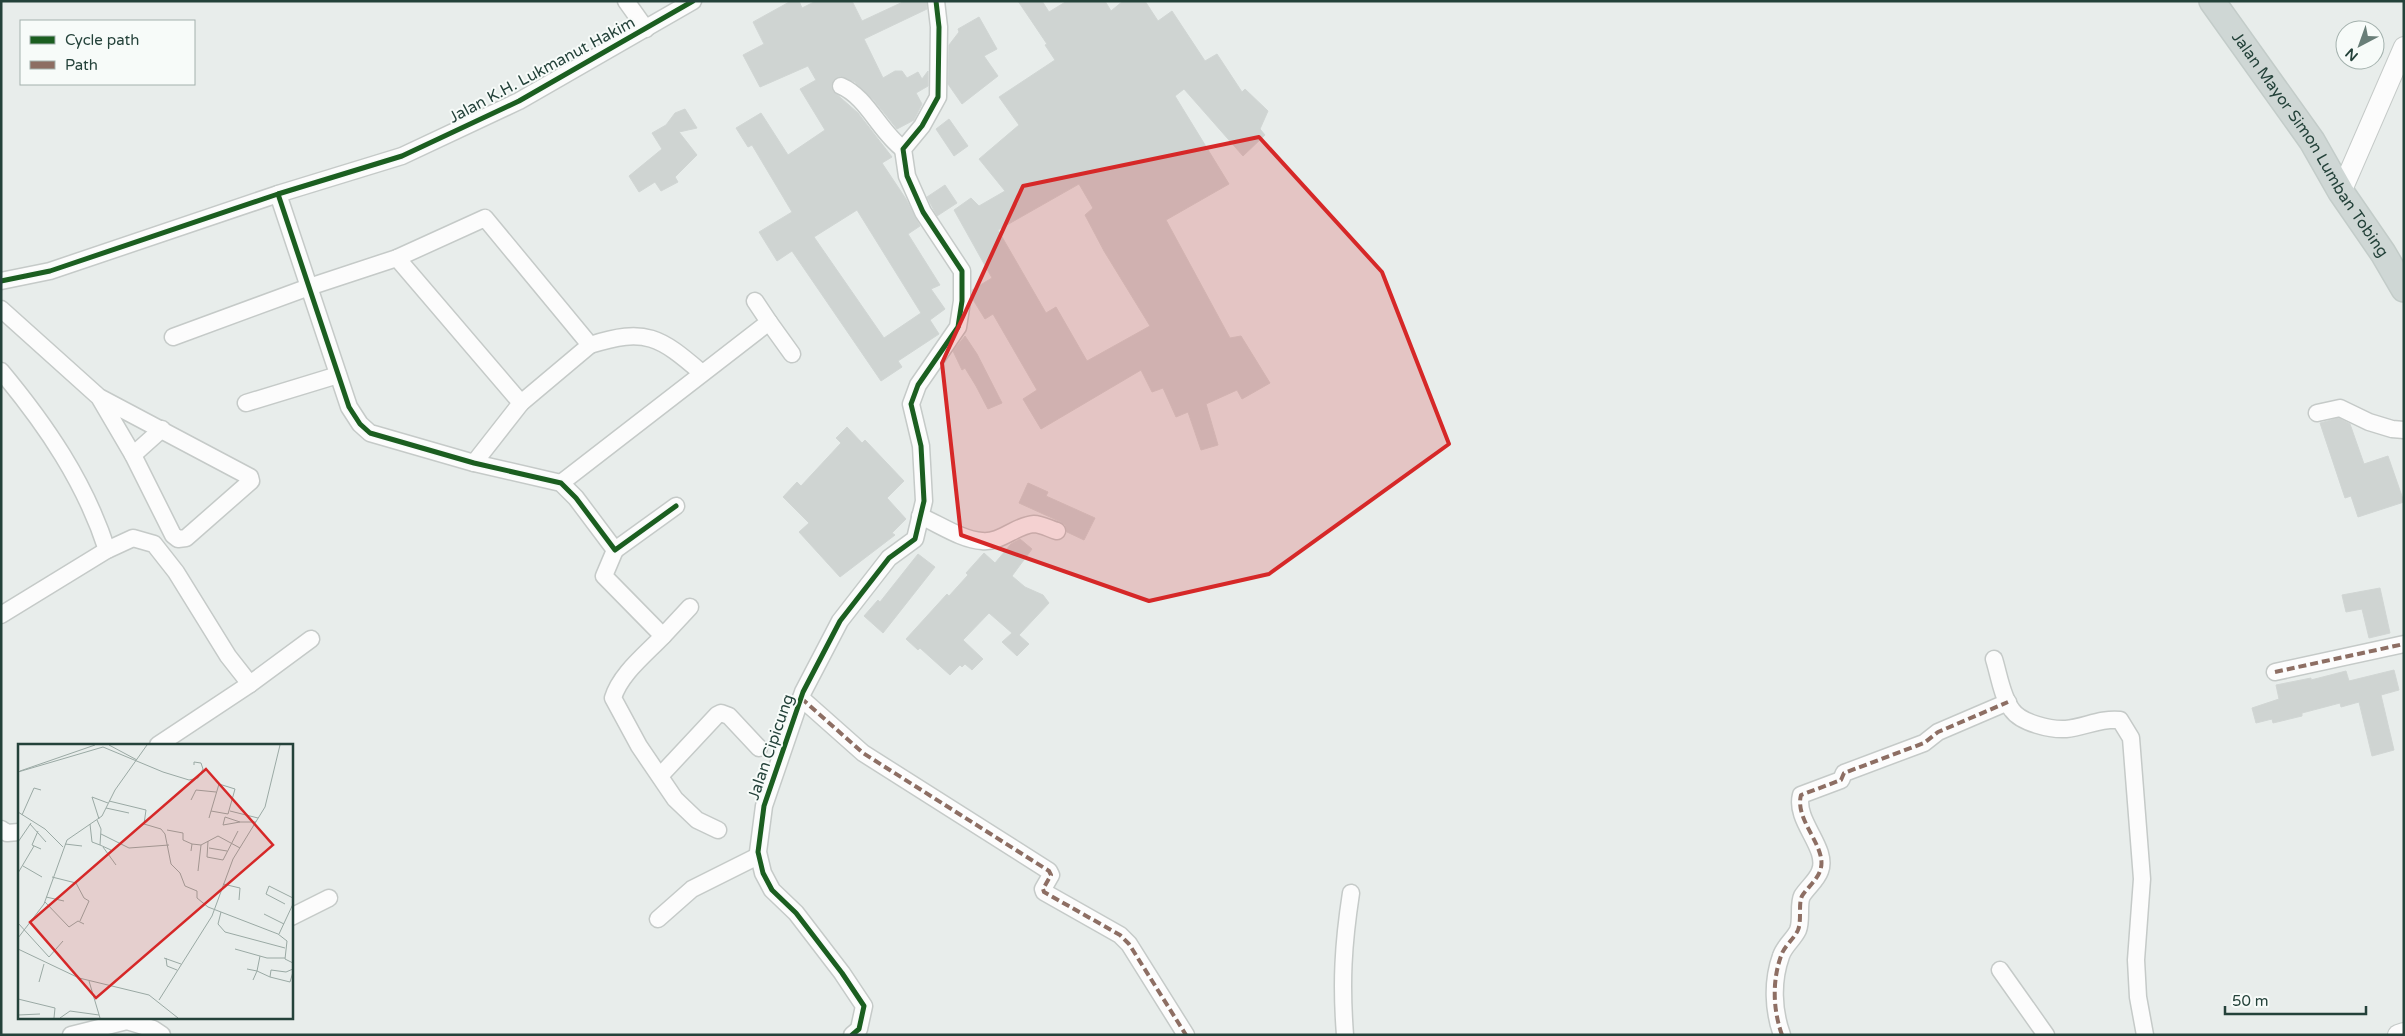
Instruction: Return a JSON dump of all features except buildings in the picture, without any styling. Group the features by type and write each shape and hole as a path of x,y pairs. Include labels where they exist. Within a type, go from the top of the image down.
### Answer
{"main road":[{"name":"Jalan Mayor Simon Lumban Tobing","path":"2212,1 2312,141 2341,192 2383,253 2404,289"}],"street":[{"path":"626,1 646,29"},
{"name":"Jalan K.H. Lukmanut Hakim","path":"1,281 50,270 201,222 278,194 402,156 519,101 693,1"},
{"path":"841,86 859,98 881,128 903,149 922,126 938,98 939,26 936,1"},
{"path":"2341,192 2404,47"},
{"name":"Jalan Cipicung","path":"852,1035 859,1029 864,1006 842,973 796,913 772,890 763,873 758,854 764,806 801,698 840,621 889,558 915,540 924,501 921,446 911,404 918,384 958,327 962,301 962,271 923,212 907,176 903,149"},
{"path":"278,194 349,408 364,429 474,463 561,483 576,498 615,550"},
{"path":"173,337 309,287 398,258 485,218 590,345"},
{"path":"398,258 521,403"},
{"path":"755,301 792,354"},
{"path":"1,309 99,397 250,477 251,481 186,538 178,539 173,535 133,455 99,397"},
{"path":"561,483 769,322"},
{"path":"474,463 521,403 590,345 612,338 653,338 671,347 702,373"},
{"path":"1,370 37,414 73,472 98,522 107,550"},
{"path":"246,403 338,375"},
{"path":"2317,413 2340,408 2369,422 2392,429 2404,430"},
{"path":"133,455 162,429"},
{"path":"663,636 604,576 615,550 676,506"},
{"path":"920,516 966,537 982,541 994,540 1026,526 1036,524 1057,531"},
{"path":"1,615 107,550 133,538 154,544 176,572 228,656 250,684"},
{"path":"690,607 623,680 613,698 639,746 683,809 697,820 718,830"},
{"path":"160,744 250,684 311,640"},
{"path":"2275,672 2404,644"},
{"path":"1994,659 2013,712 2041,727 2066,729 2109,719 2120,720 2131,738 2142,879 2136,960 2138,997 2145,1035"},
{"path":"801,698 863,753 1050,872 1052,875 1043,889 1044,892 1120,935 1129,944 1181,1024 1186,1035"},
{"path":"1782,1035 1779,1026 1774,986 1781,954 1798,930 1802,915 1801,898 1820,872 1821,863 1802,815 1799,803 1801,795 1841,780 1844,773 1924,743 1938,732 2008,702"},
{"path":"660,776 721,713 729,716 759,748"},
{"path":"1,829 7,834 18,832"},
{"path":"658,919 692,889 758,854"},
{"path":"1345,1035 1342,981 1344,943 1351,893"},
{"path":"292,916 329,898"},
{"path":"2000,970 2046,1035"},
{"path":"71,1035 127,1021 154,1028 162,1035"},
{"path":"2398,1035 2404,1033"}],"highlighted area":[{"path":"1259,137 1382,272 1449,444 1269,574 1149,601 961,535 942,363 1023,186"}],"marked path":[{"path":"2275,672 2404,644"},
{"path":"801,698 863,753 1049,871 1051,875 1043,889 1044,892 1120,935 1129,944 1186,1035"},
{"path":"1782,1035 1775,1006 1775,985 1778,966 1782,952 1798,930 1802,896 1819,874 1821,862 1820,853 1802,815 1801,795 1841,780 1844,773 1924,743 1938,732 2008,702"}],"cycle path":[{"path":"1,281 50,271 278,194 402,156 519,101 693,1"},
{"path":"852,1035 859,1029 864,1006 842,973 796,913 772,890 763,873 758,852 764,806 803,692 840,621 889,558 915,539 924,501 921,446 911,404 918,385 958,327 962,301 962,271 923,212 907,176 903,149 922,126 938,97 939,27 936,1"},
{"path":"278,194 349,407 360,424 370,433 474,463 561,483 576,498 615,550 676,506"}]}
